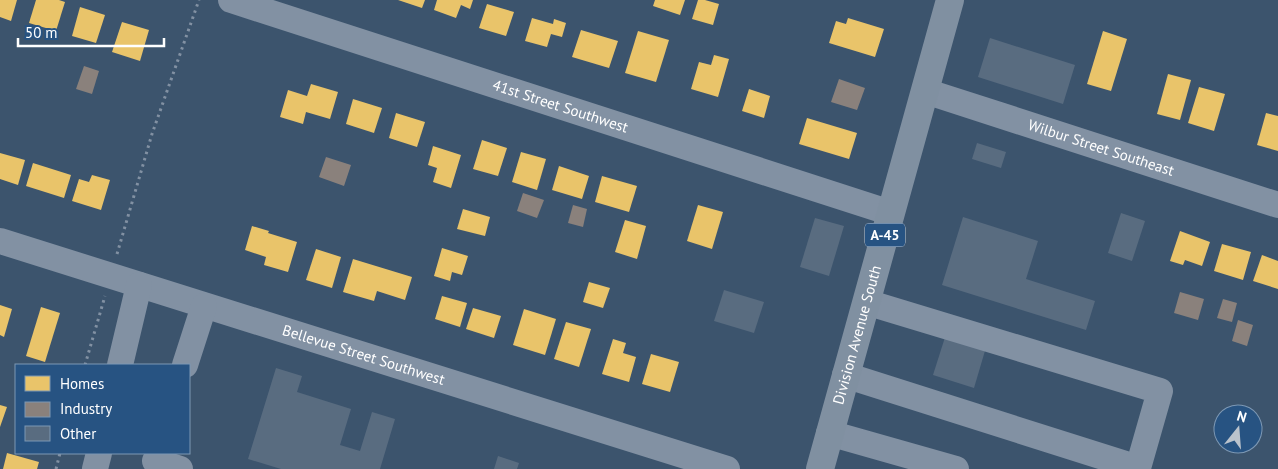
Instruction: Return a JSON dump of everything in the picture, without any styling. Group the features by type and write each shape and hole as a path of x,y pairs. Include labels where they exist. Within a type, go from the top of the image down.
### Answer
{"main road":[{"name":"Division Avenue South","path":"820,469 950,0"}],"street":[{"name":"41st Street Southwest","path":"231,0 891,213"},
{"name":"Wilbur Street Southeast","path":"925,91 1278,205"},
{"name":"Bellevue Street Southwest","path":"0,241 204,306 658,459 727,469"},
{"path":"120,364 139,285"},
{"path":"845,375 1138,468 1160,390 866,302"},
{"path":"185,364 204,306"},
{"path":"829,434 956,469"},
{"path":"95,469 99,454"},
{"path":"155,461 180,469"}],"path":[{"path":"85,364 152,134 199,0"},
{"path":"56,469 60,454"}],"building: Homes":[{"path":"0,0 17,0 11,21 0,17"},
{"path":"36,0 59,0 65,2 56,31 29,23"},
{"path":"398,0 425,0 422,8"},
{"path":"437,0 473,0 470,9 461,5 456,18 434,10"},
{"path":"655,0 685,0 680,15 653,6"},
{"path":"698,0 719,4 713,25 692,19"},
{"path":"487,4 514,12 506,36 479,28"},
{"path":"80,7 105,15 96,43 72,36"},
{"path":"532,18 553,24 554,19 566,23 562,37 551,34 547,47 525,41"},
{"path":"848,18 884,29 875,57 829,43 836,21 846,24"},
{"path":"122,22 149,30 140,61 112,52"},
{"path":"581,30 618,41 609,68 572,57"},
{"path":"638,31 669,40 656,82 625,73"},
{"path":"1103,31 1127,39 1111,91 1087,84"},
{"path":"714,55 729,59 718,97 691,89 699,62 711,65"},
{"path":"1168,74 1191,80 1180,120 1157,114"},
{"path":"311,84 338,92 330,119 306,112 303,124 280,117 288,90 307,96"},
{"path":"1199,87 1225,94 1214,131 1188,123"},
{"path":"749,89 770,96 764,118 742,111"},
{"path":"353,99 382,108 374,133 346,124"},
{"path":"396,113 425,122 417,147 389,138"},
{"path":"1266,113 1278,116 1278,151 1257,145"},
{"path":"807,118 857,133 849,159 799,144"},
{"path":"482,140 507,148 498,176 473,169"},
{"path":"433,146 461,155 451,188 433,182 437,168 428,165"},
{"path":"521,152 546,159 537,190 512,182"},
{"path":"0,153 25,160 18,185 0,179"},
{"path":"33,163 71,175 64,198 26,186"},
{"path":"559,166 589,176 582,199 552,190"},
{"path":"92,175 110,180 101,210 72,201 79,179 89,182"},
{"path":"602,176 637,186 629,212 595,202"},
{"path":"698,205 723,212 712,249 687,241"},
{"path":"463,209 490,217 485,236 457,229"},
{"path":"625,220 646,226 637,259 615,252"},
{"path":"252,226 297,242 288,272 264,265 266,257 245,250"},
{"path":"1180,231 1210,242 1202,266 1185,260 1183,265 1170,261"},
{"path":"1222,244 1251,252 1243,280 1214,271"},
{"path":"442,248 468,256 462,275 452,272 450,281 434,276"},
{"path":"316,249 341,257 332,288 306,280"},
{"path":"1262,255 1278,261 1278,289 1253,281"},
{"path":"353,259 412,277 405,300 377,291 374,301 343,292"},
{"path":"589,282 610,288 603,308 583,302"},
{"path":"442,296 467,303 460,327 435,319"},
{"path":"0,305 12,309 4,337 0,335"},
{"path":"41,307 60,313 45,362 26,356"},
{"path":"473,308 501,316 494,338 466,329"},
{"path":"524,309 556,319 545,355 513,345"},
{"path":"566,322 591,329 579,367 554,359"},
{"path":"613,339 626,343 623,353 636,357 629,382 602,374"},
{"path":"651,354 679,362 670,392 642,384"},
{"path":"0,405 7,407 0,427"},
{"path":"7,453 39,462 37,469 3,469"}],"building: Industry":[{"path":"84,66 99,71 92,94 76,89"},
{"path":"839,79 865,88 857,110 831,102"},
{"path":"326,157 351,165 344,186 319,177"},
{"path":"523,193 544,200 537,218 517,211"},
{"path":"573,205 587,209 583,227 568,223"},
{"path":"1180,292 1204,299 1198,320 1174,313"},
{"path":"1223,299 1237,303 1232,322 1217,318"},
{"path":"1238,320 1253,325 1247,346 1232,341"}],"building: Other":[{"path":"990,38 1075,65 1063,104 978,77"},
{"path":"977,143 1006,152 1001,168 972,159"},
{"path":"1121,213 1145,221 1132,261 1108,253"},
{"path":"963,217 1038,241 1026,279 1095,301 1086,330 942,285"},
{"path":"815,218 844,226 829,276 800,267"},
{"path":"724,290 764,302 754,333 714,321"},
{"path":"947,331 987,344 974,388 933,375"},
{"path":"276,368 302,376 297,392 351,409 340,445 360,451 372,412 395,419 380,469 281,469 248,459"},
{"path":"498,456 519,463 517,469 494,469"}]}
